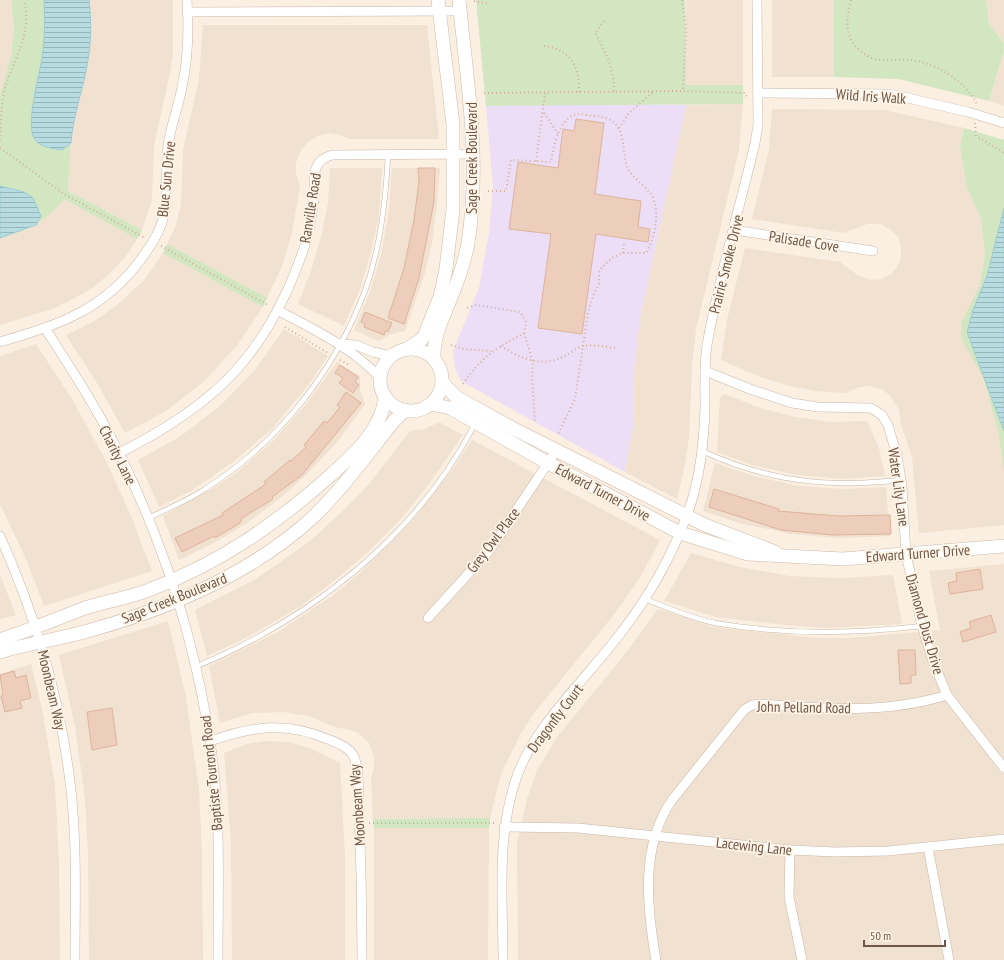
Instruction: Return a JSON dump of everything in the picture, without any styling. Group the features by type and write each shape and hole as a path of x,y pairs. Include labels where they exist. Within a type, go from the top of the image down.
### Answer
{"street":[{"name":"Blue Sun Drive","path":"0,342 45,328 84,311 107,296 135,268 153,242 164,217 169,139 187,61 186,0"},
{"name":"Prairie Smoke Drive","path":"683,525 697,483 702,451 705,371 707,348 713,316 755,143 758,125 757,0"},
{"name":"Sage Creek Boulevard","path":"407,349 422,339 427,330 441,290 446,269 453,209 453,124 439,5"},
{"path":"187,12 460,5"},
{"name":"Sage Creek Boulevard","path":"434,359 435,337 462,269 468,245 473,193 474,154 471,94 460,5"},
{"name":"Wild Iris Walk","path":"758,97 891,94 1004,123"},
{"name":"Ranville Road","path":"119,453 164,429 207,398 230,378 252,351 279,310 305,246 314,197 315,175 320,162 324,157 332,155 474,154"},
{"name":"Palisade Cove","path":"734,230 873,251"},
{"path":"279,310 340,344 366,364 380,379 385,396 394,405 405,410 421,409 430,404 438,394 442,382 440,370 434,359 424,352 407,349 391,356 384,367 380,379"},
{"name":"Charity Lane","path":"45,328 83,389 119,453 148,518 174,591"},
{"path":"340,344 356,344 373,352 391,356"},
{"name":"Water Lily Lane","path":"705,371 750,389 792,403 825,408 872,408 882,414 888,425 897,456 906,554"},
{"name":"Edward Turner Drive","path":"442,382 456,397 479,417 550,460 683,525 748,554 843,559 1004,546"},
{"name":"Sage Creek Boulevard","path":"0,652 39,635 87,608 148,590 174,591 213,562 250,540 276,522 344,463 368,437 380,421 385,407 385,396"},
{"name":"Edward Turner Drive","path":"430,404 450,408 479,417 683,525 784,555"},
{"name":"Sage Creek Boulevard","path":"0,640 93,630 174,591 241,569 288,538 312,518 331,498 394,421 405,410"},
{"name":"Grey Owl Place","path":"428,618 489,551 550,460"},
{"name":"Dragonfly Court","path":"503,960 504,827 517,775 531,747 547,723 621,634 645,599 672,552 683,525"},
{"path":"0,536 16,572 39,635"},
{"name":"Diamond Dust Drive","path":"906,554 922,626 933,662 947,695 1004,768"},
{"name":"Baptiste Tourond Road","path":"174,591 194,667 210,741 218,837 218,960"},
{"name":"Moonbeam Way","path":"39,635 60,719 72,799 74,840 75,960"},
{"name":"John Pelland Road","path":"654,835 662,814 672,800 744,710 752,705 762,704 847,709 924,702 947,695"},
{"name":"Moonbeam Way","path":"210,741 254,729 286,727 306,731 339,744 353,755 358,776 362,960"},
{"name":"Lacewing Lane","path":"504,827 578,828 790,850 888,851 1004,839"},
{"path":"654,835 650,864 649,898 650,926 656,960"},
{"path":"928,847 949,960"},
{"path":"790,850 789,897 802,960"}],"lane":[{"path":"148,518 204,490 258,450 311,390 334,356 352,321 366,287 374,259 384,205 388,154"},
{"path":"194,667 243,646 276,628 317,601 359,568 399,529 425,498 451,462 479,417"},
{"path":"702,451 747,470 792,480 854,484 900,480"},
{"path":"645,599 714,623 779,630 841,633 876,632 922,626"}],"path":[{"path":"0,140 5,89 25,39 27,20 24,0"},
{"path":"682,0 686,27 683,91"},
{"path":"851,0 848,17 848,32 850,38 860,51 868,57 878,60 922,62 945,73 968,90 977,104 974,125 976,136 1004,153"},
{"path":"474,1 490,4"},
{"path":"604,21 594,33 610,62 614,76 614,92"},
{"path":"544,46 560,50 573,63 577,69 579,92"},
{"path":"484,93 683,91 745,93 749,100 758,97"},
{"path":"619,128 629,113 653,92"},
{"path":"536,161 545,93"},
{"path":"543,112 558,134"},
{"path":"488,191 506,191 511,160 551,162 555,139 563,125 577,114 609,119 616,124 619,128 625,146 625,159 630,172 652,195 656,212 651,244 646,252 623,253 612,258 602,267 599,273 599,284 588,312 575,399 558,434"},
{"path":"0,148 64,194 268,305 264,313 356,369"},
{"path":"623,253 624,244"},
{"path":"467,308 476,305 520,312 526,322 524,333 533,362 532,376 535,422"},
{"path":"463,384 474,369 492,351 524,333"},
{"path":"451,345 463,349 492,351"},
{"path":"501,346 517,356 533,362 549,361 566,355 583,346 615,348"},
{"path":"360,823 496,823 504,827"}],"shaded area":[{"path":"0,0 11,0 14,29 11,56 0,95"},
{"path":"89,0 173,0 173,55 154,145 152,200 142,230 68,191 71,135 89,52 91,20"},
{"path":"686,0 743,0 743,85 686,85"},
{"path":"772,0 834,0 834,77 772,77"},
{"path":"986,0 1004,0 1004,43 989,24"},
{"path":"203,25 427,25 439,139 349,139 330,133 317,136 307,143 300,152 296,163 296,174 300,186 292,233 282,266 267,298 167,244 176,225 181,204 183,150 199,79"},
{"path":"1004,50 1004,106 989,101"},
{"path":"601,104 686,105 640,318 634,370 633,426 625,472 461,381 455,368 453,351 479,288 489,233 493,186 486,106"},
{"path":"743,104 739,150 696,329 692,365 689,438 677,499 625,472 633,426 634,370 640,318 686,105"},
{"path":"772,109 885,110 964,128 960,146 967,187 981,219 985,253 980,285 973,303 975,360 983,377 998,430 1004,472 1004,525 919,533 912,457 901,425 899,410 890,395 881,389 870,386 859,387 846,393 814,391 786,385 760,377 721,360 727,320 745,248 840,262 859,276 872,280 882,279 891,274 897,267 901,257 901,247 898,237 890,229 880,224 867,224 844,233 752,219 769,149"},
{"path":"330,168 382,168 379,214 371,252 360,289 344,326 298,304 311,271 321,237 328,203"},
{"path":"392,168 440,168 432,242 425,273 405,331 391,334 378,341 354,330 370,292 382,251 389,210"},
{"path":"64,199 137,239 125,257 95,286 55,308 0,325 0,238 31,228 53,212"},
{"path":"163,253 263,307 236,347 203,382 166,411 125,433 97,383 66,335 95,321 121,302 144,280"},
{"path":"284,329 328,356 312,380 272,429 233,462 191,491 159,507 138,460 181,436 220,406 255,370"},
{"path":"36,344 72,399 107,463 131,516 152,571 44,606 26,559 0,504 0,356"},
{"path":"337,362 360,376 360,390 365,404 338,441 307,474 278,500 247,523 214,543 179,560 163,516 215,487 236,473 274,440 307,403"},
{"path":"725,394 760,408 795,417 831,422 867,421 879,448 885,476 841,479 797,475 752,465 717,452 720,397"},
{"path":"439,422 463,435 426,488 399,521 368,552 301,606 246,638 207,656 195,610 256,579 310,541 346,508 369,484 410,431 425,429"},
{"path":"472,440 660,540 641,576 616,612 535,712 521,733 501,774 490,818 373,819 371,779 374,768 374,757 369,743 358,733 348,729 337,728 309,716 283,712 252,713 220,723 209,666 278,632 336,593 362,571 411,522 453,469"},
{"path":"715,463 757,477 799,486 842,489 886,487 890,536 840,538 791,534 739,523 703,511"},
{"path":"691,553 740,567 789,576 840,578 893,575 902,624 827,628 786,625 716,617 664,601"},
{"path":"1004,564 1004,960 518,960 517,844 527,799 537,770 558,736 625,654 658,609 714,627 816,638 850,638 940,630 929,571"},
{"path":"0,575 16,615 0,619"},
{"path":"168,621 186,697 199,790 202,854 203,960 89,960 88,855 85,798 75,726 59,655"},
{"path":"31,664 42,709 55,785 59,863 60,960 0,960 0,674"},
{"path":"266,741 287,742 307,747 340,763 345,857 345,960 232,960 231,842 224,753 247,744"},
{"path":"374,828 489,828 488,960 374,960"}],"green space":[{"path":"11,0 89,0 91,20 89,52 71,135 68,191 142,230 137,239 64,199 43,220 28,228 0,238 0,95 11,56 14,29"},
{"path":"476,0 685,0 686,85 743,85 743,104 486,106"},
{"path":"834,0 986,0 989,24 1004,43 1004,50 989,101 898,79 834,77"},
{"path":"964,128 1004,140 1004,472 998,430 983,377 963,342 961,334 962,322 980,285 985,253 981,219 967,187 960,146"},
{"path":"167,244 267,298 263,307 163,253"},
{"path":"490,818 489,828 374,828 373,819"}],"water":[{"path":"44,0 89,0 91,27 88,62 75,116 71,143 62,150 46,147 38,143 33,136 32,129 32,109 44,43"},
{"path":"0,186 24,192 33,198 41,216 36,225 0,238"},
{"path":"1004,208 1004,431 967,332 973,310 987,276"}],"building":[{"path":"576,119 604,123 595,194 641,201 638,227 650,229 648,242 596,234 582,334 538,328 551,234 509,229 518,162 558,168 563,129 574,131"},
{"path":"418,168 435,168 434,202 419,278 404,324 388,318 404,268 414,220 419,181"},
{"path":"365,312 392,323 388,332 386,330 384,335 364,327 365,324 361,322"},
{"path":"340,365 358,377 355,382 359,385 353,393 339,383 343,378 335,373"},
{"path":"346,392 361,403 302,475 272,497 273,499 242,518 240,523 215,538 214,536 182,552 175,538 223,515 222,513 266,484 264,482 306,447 304,445 324,421 327,423 340,407 337,405"},
{"path":"714,489 779,509 778,511 838,516 890,515 891,534 832,535 781,530 709,507"},
{"path":"980,569 983,589 950,594 948,583 957,581 956,573"},
{"path":"991,615 996,632 963,642 960,632 971,628 969,622"},
{"path":"898,650 915,650 916,675 911,675 911,683 900,684"},
{"path":"14,671 16,678 26,675 31,698 20,701 22,708 5,712 1,696 3,695 0,675"},
{"path":"112,708 117,745 92,750 87,712"}]}
